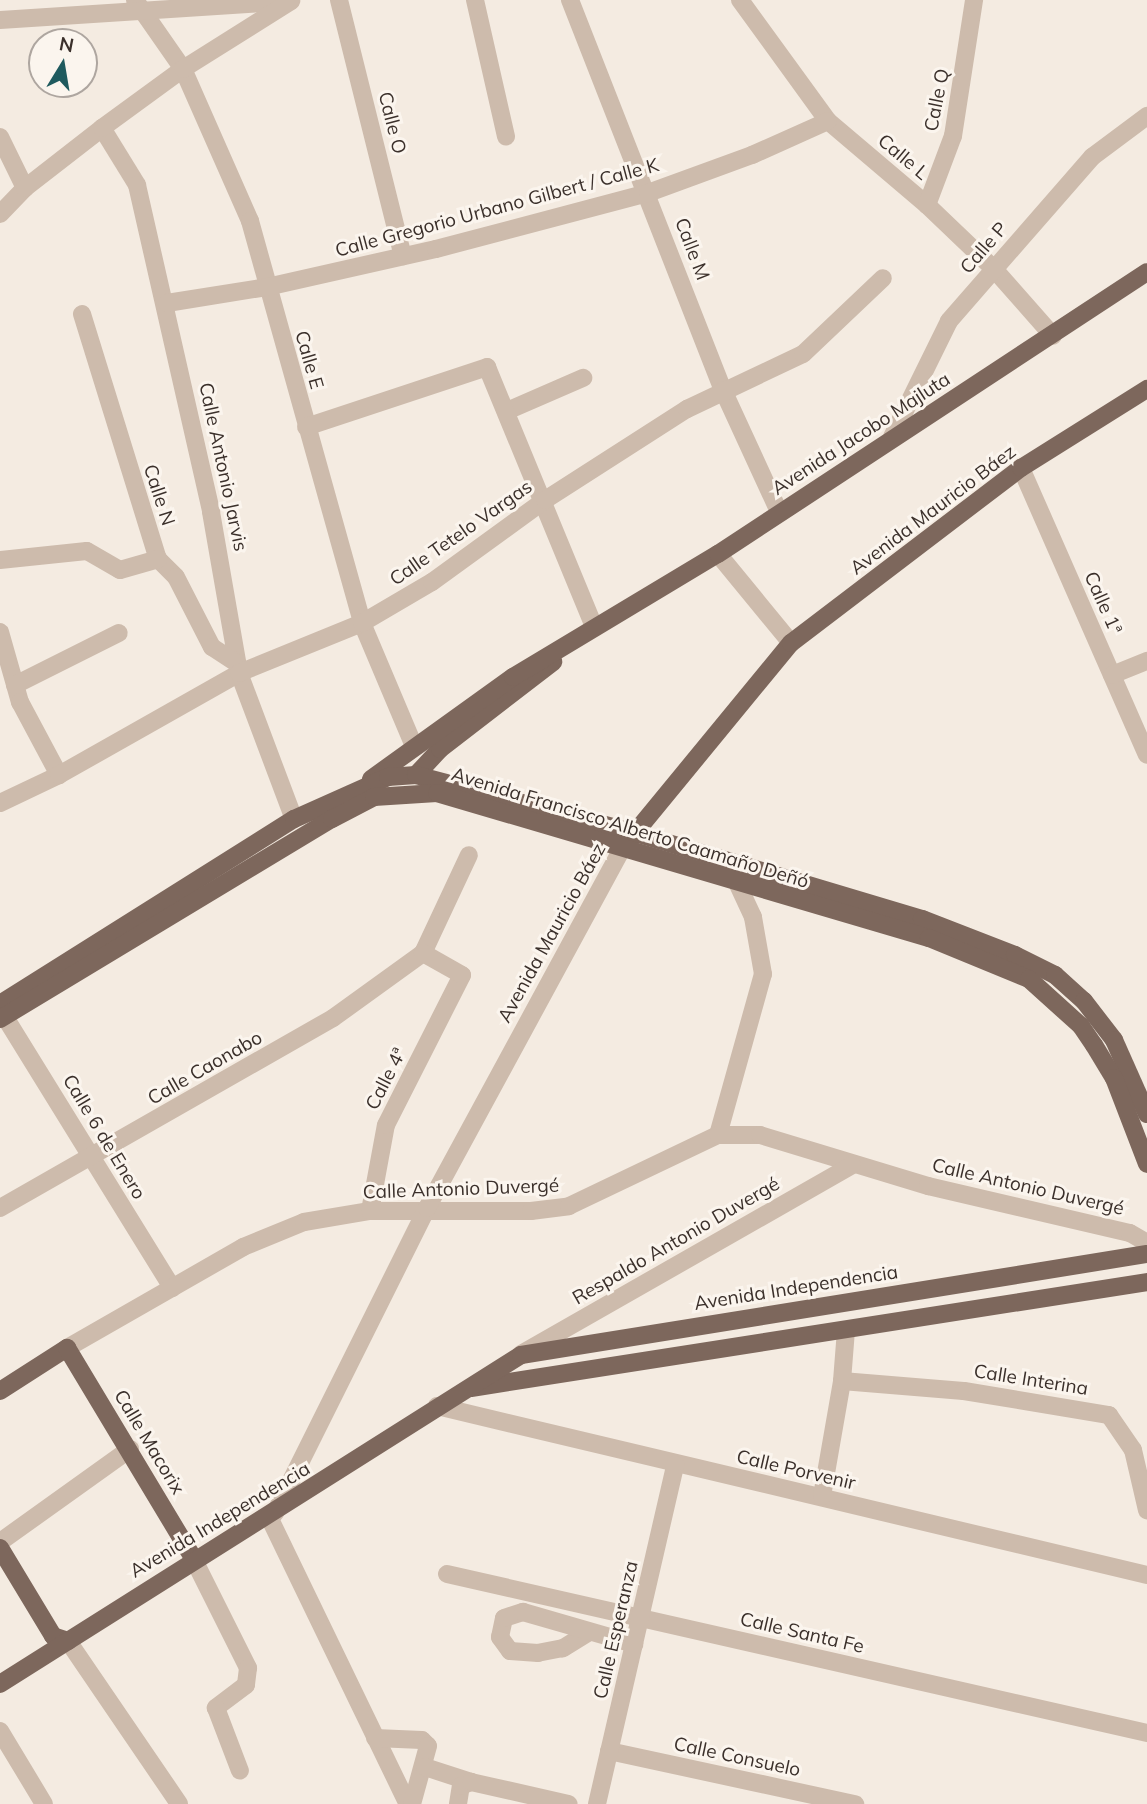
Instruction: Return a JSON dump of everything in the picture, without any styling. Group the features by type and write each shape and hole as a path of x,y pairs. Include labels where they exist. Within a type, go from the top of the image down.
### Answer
{"main road":[{"name":"Avenida Jacobo Majluta","path":"360,788 414,746 594,627 718,554 892,437 1053,336 1147,272"},
{"name":"Avenida Mauricio Báez","path":"622,849 791,643 1021,468 1147,389"},
{"name":"Avenida Jacobo Majluta","path":"416,775 440,749 526,685 594,627"},
{"name":"Avenida Francisco Alberto Caamaño Deñó","path":"1,1012 294,819 388,777 416,775 635,833 922,919 1055,975 1114,1040 1145,1102"},
{"name":"Avenida Francisco Alberto Caamaño Deñó","path":"1,1012 374,797 437,793 929,938 1029,979 1081,1026 1094,1045 1114,1078 1147,1164"},
{"name":"Avenida Independencia","path":"0,1684 193,1558 272,1515 460,1390 521,1354 1147,1254"},
{"name":"Avenida Independencia","path":"460,1390 1147,1282"},
{"name":"Calle Antonio Duvergé","path":"0,1391 67,1348"},
{"name":"Calle Macorix","path":"67,1348 193,1558"},
{"path":"0,1548 53,1636 68,1641"}],"street":[{"name":"Calle O","path":"340,0 403,256"},
{"path":"475,0 506,137"},
{"name":"Calle M","path":"570,0 648,193 723,390 779,512"},
{"name":"Calle L","path":"740,0 828,121 927,205 994,269 1053,336"},
{"name":"Calle Q","path":"927,205 953,136 974,0"},
{"path":"0,20 137,5 294,1"},
{"path":"0,215 25,188 183,69 294,1"},
{"name":"Calle E","path":"137,5 183,69 250,221 362,623 414,746"},
{"name":"Calle P","path":"892,437 950,321 1092,157 1147,116"},
{"name":"Calle Gregorio Urbano Gilbert / Calle K","path":"167,303 267,287 403,256 648,193 752,155 828,121"},
{"name":"Calle Antonio Jarvis","path":"102,128 137,185 167,303 214,525 238,668 294,819"},
{"path":"0,138 25,188"},
{"name":"Calle Tetelo Vargas","path":"0,803 59,775 238,668 362,623 432,582 545,500 723,390 781,368 803,354 883,278"},
{"name":"Calle N","path":"82,314 158,559 176,577 212,648 238,668"},
{"path":"306,427 482,366 492,370 594,627"},
{"path":"509,410 583,378"},
{"name":"Calle 1ª","path":"1021,468 1147,755"},
{"path":"0,560 87,551 120,570 158,559"},
{"path":"718,554 791,643"},
{"path":"0,632 15,685 59,775"},
{"path":"15,685 120,633"},
{"path":"1112,676 1147,662"},
{"name":"Avenida Mauricio Báez","path":"272,1515 427,1208 622,849"},
{"path":"423,953 469,855"},
{"path":"718,1135 762,974 753,917 737,883"},
{"name":"Calle 4ª","path":"370,1211 386,1125 461,975 423,953"},
{"name":"Calle Caonabo","path":"0,1208 92,1158 333,1018 423,953"},
{"name":"Calle 6 de Enero","path":"1,1012 172,1288"},
{"name":"Calle Antonio Duvergé","path":"67,1348 265,1236 315,1219 370,1211 427,1208 531,1211 569,1206 718,1135 760,1135 852,1165 1130,1233 1147,1243"},
{"name":"Respaldo Antonio Duvergé","path":"521,1354 852,1165"},
{"path":"822,1496 842,1381 846,1330"},
{"name":"Calle Interina","path":"842,1381 978,1393 1109,1415 1133,1450 1147,1510"},
{"name":"Calle Porvenir","path":"437,1406 675,1465 822,1496 1147,1575"},
{"path":"0,1542 130,1449"},
{"name":"Calle Esperanza","path":"597,1804 675,1465"},
{"path":"272,1515 375,1738 410,1804"},
{"path":"193,1558 248,1668 246,1685 216,1708 240,1772"},
{"name":"Calle Santa Fe","path":"447,1574 1147,1733"},
{"path":"589,1632 634,1643"},
{"path":"68,1641 179,1804"},
{"path":"0,1731 44,1804"},
{"path":"375,1738 422,1740 429,1752 410,1804"},
{"name":"Calle Consuelo","path":"610,1751 855,1804"},
{"path":"425,1767 471,1782 569,1804"},
{"path":"458,1804 461,1786 471,1782"}]}
